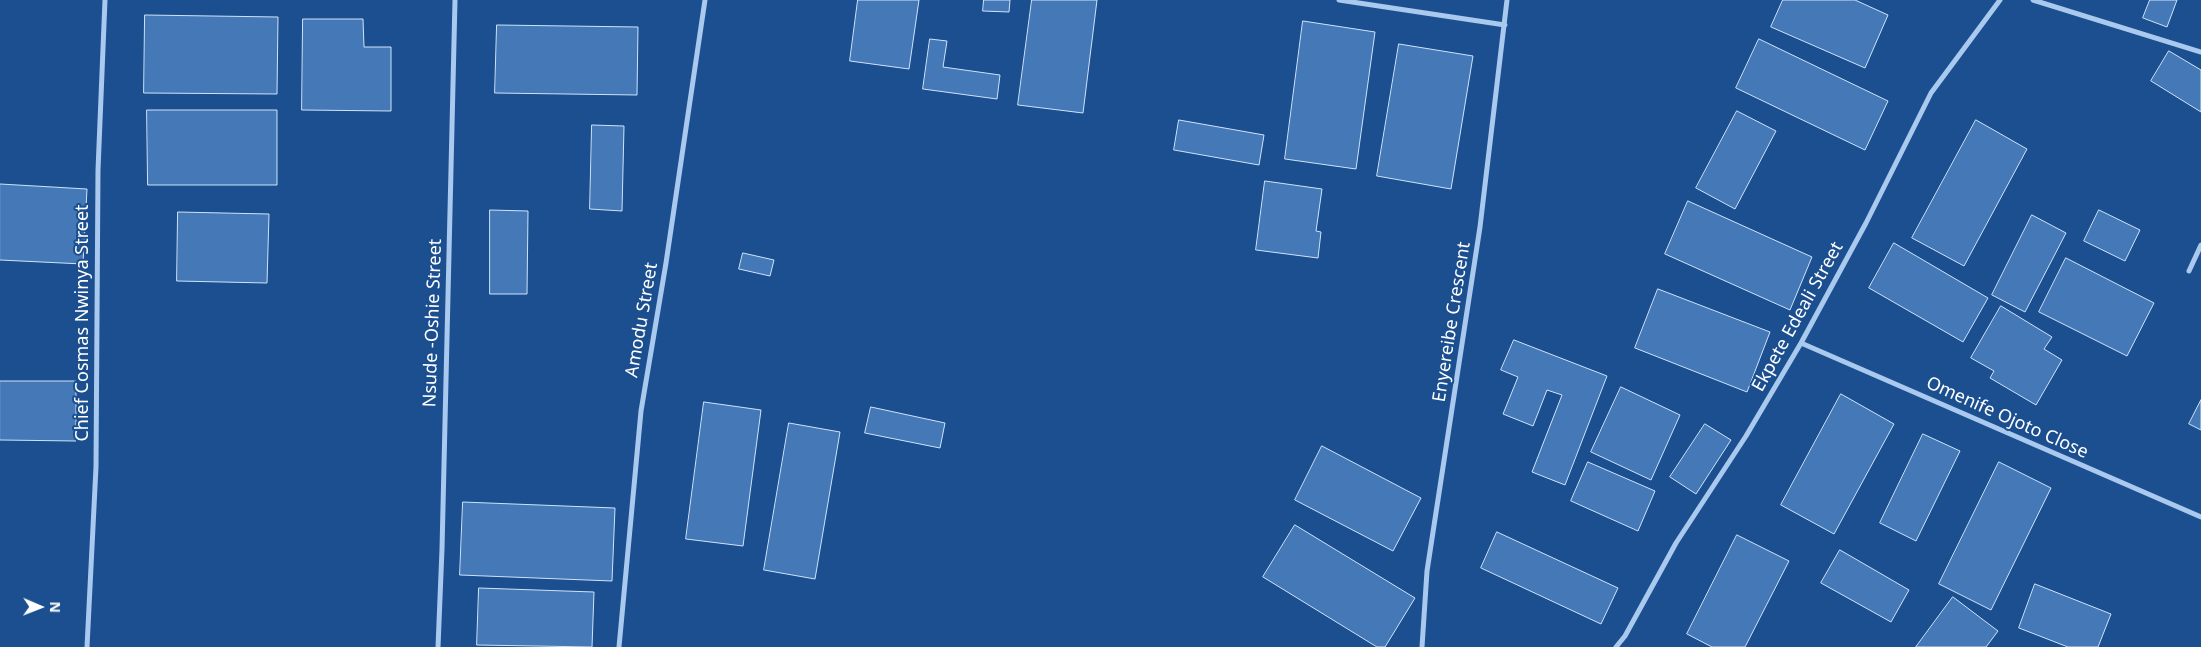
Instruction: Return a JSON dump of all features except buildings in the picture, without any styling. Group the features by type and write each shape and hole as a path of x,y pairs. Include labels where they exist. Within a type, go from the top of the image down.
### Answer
{"street":[{"name":"Chief Cosmas Nwinya Street","path":"87,647 96,467 98,170 105,0"},
{"name":"Nsude -Oshie Street","path":"438,647 455,0"},
{"name":"Amodu Street","path":"619,647 640,411 666,263 705,0"},
{"path":"1339,0 1505,25"},
{"name":"Enyereibe Crescent","path":"1422,647 1427,571 1480,227 1507,0"},
{"name":"Ekpete Edeali Street","path":"1616,647 1625,636 1676,543 1746,436 1801,344 1866,223 1931,93 2000,0"},
{"path":"2033,0 2201,52"},
{"path":"2189,271 2201,246"},
{"name":"Omenife Ojoto Close","path":"1801,344 2201,518"}]}
